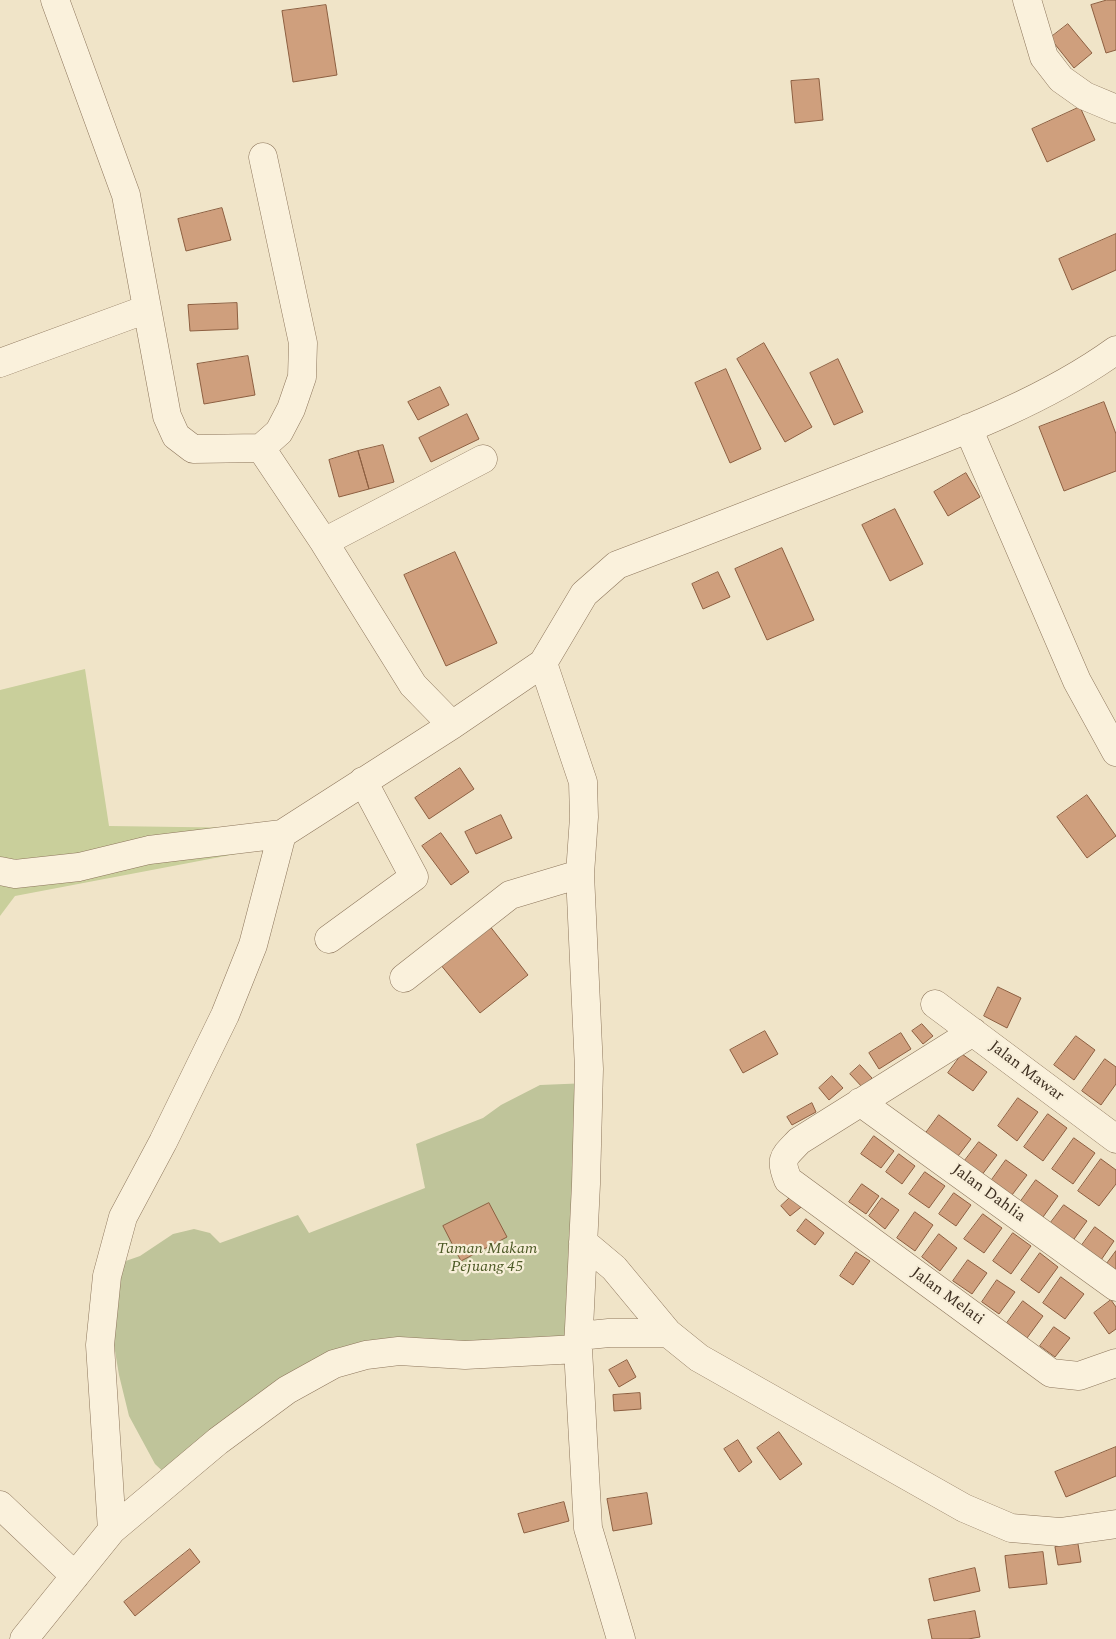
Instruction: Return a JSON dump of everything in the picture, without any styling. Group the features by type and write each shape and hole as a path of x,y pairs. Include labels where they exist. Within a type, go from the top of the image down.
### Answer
{"street":[{"path":"55,0 126,195 167,416 176,436 193,449 261,448 279,432 291,409 302,377 303,343 263,157"},
{"path":"1027,0 1044,57 1061,79 1085,96 1116,109"},
{"path":"0,362 147,309"},
{"path":"0,871 15,874 79,867 149,850 282,834 452,725 543,663 584,594 617,565 909,453 968,428 1035,398 1092,367 1116,350"},
{"path":"968,428 1077,681 1116,752"},
{"path":"261,448 324,542 413,684 452,725"},
{"path":"324,542 483,458"},
{"path":"543,663 583,782 584,817 580,874 589,1069 579,1343 588,1528 621,1639"},
{"path":"328,939 414,877 363,781"},
{"path":"112,1530 100,1345 107,1276 123,1217 163,1142 225,1015 253,945 282,834"},
{"path":"404,978 510,895 580,874"},
{"name":"Jalan Mawar","path":"935,1004 1116,1139"},
{"path":"860,1102 973,1032"},
{"name":"Jalan Melati","path":"860,1102 799,1140 784,1156 783,1167 788,1180 1051,1373 1079,1376 1116,1363"},
{"name":"Jalan Dahlia","path":"860,1102 1116,1287"},
{"path":"583,1242 614,1268 668,1333 699,1358 972,1512 1011,1528 1050,1532 1116,1524"},
{"path":"24,1639 112,1530 226,1436 287,1390 334,1364 366,1355 399,1351 465,1355 579,1343 609,1333 668,1333"},
{"path":"0,1505 75,1576"}],"green space":[{"path":"85,669 109,826 253,828 236,854 15,896 0,916 0,690"},
{"name":"Taman Makam Pejuang 45","path":"589,1083 578,1349 335,1364 172,1480 155,1464 129,1416 119,1375 113,1339 118,1307 120,1263 140,1256 173,1234 194,1229 210,1233 220,1243 298,1215 309,1233 425,1188 416,1144 483,1118 501,1105 540,1085"}],"building":[{"path":"1107,0 1116,0 1116,50 1106,53 1091,5"},
{"path":"326,5 337,75 293,82 282,11"},
{"path":"1068,24 1092,53 1074,68 1050,38"},
{"path":"819,79 823,120 795,123 791,81"},
{"path":"1080,107 1095,140 1047,162 1032,129"},
{"path":"222,208 231,240 186,251 178,219"},
{"path":"1116,234 1116,270 1072,290 1059,259"},
{"path":"237,303 238,329 190,331 188,305"},
{"path":"764,343 812,427 785,442 737,359"},
{"path":"248,356 255,395 204,404 197,364"},
{"path":"838,359 863,412 834,425 810,373"},
{"path":"726,369 761,449 730,463 695,383"},
{"path":"440,387 449,405 418,420 408,402"},
{"path":"1104,402 1116,434 1116,471 1064,491 1039,427"},
{"path":"467,414 479,439 431,462 419,438"},
{"path":"383,445 394,482 369,489 358,451"},
{"path":"358,451 369,489 339,497 329,460"},
{"path":"966,473 980,497 948,516 934,492"},
{"path":"895,509 923,564 890,581 862,525"},
{"path":"782,548 814,620 767,640 735,569"},
{"path":"455,552 497,643 446,666 404,575"},
{"path":"718,572 730,597 703,609 692,584"},
{"path":"460,768 474,789 429,819 415,798"},
{"path":"1087,795 1116,836 1087,858 1057,817"},
{"path":"501,815 512,838 476,854 465,832"},
{"path":"441,833 469,872 451,885 422,846"},
{"path":"489,925 528,975 480,1013 440,964"},
{"path":"998,987 1021,998 1007,1028 984,1016"},
{"path":"922,1024 933,1036 923,1044 912,1031"},
{"path":"765,1031 778,1054 743,1073 730,1050"},
{"path":"901,1033 911,1049 879,1069 869,1053"},
{"path":"1076,1036 1095,1050 1074,1080 1054,1065"},
{"path":"962,1054 987,1072 973,1091 948,1073"},
{"path":"1105,1059 1116,1067 1116,1084 1101,1105 1082,1091"},
{"path":"860,1065 872,1078 863,1088 850,1074"},
{"path":"832,1076 843,1088 829,1100 819,1088"},
{"path":"1018,1098 1038,1112 1017,1141 998,1126"},
{"path":"812,1103 816,1112 792,1125 787,1117"},
{"path":"1048,1114 1067,1128 1043,1161 1024,1147"},
{"path":"939,1115 971,1139 955,1160 923,1137"},
{"path":"874,1136 894,1151 881,1168 861,1154"},
{"path":"1074,1138 1095,1153 1073,1184 1052,1169"},
{"path":"979,1142 997,1155 978,1180 960,1167"},
{"path":"899,1154 915,1166 902,1184 886,1172"},
{"path":"1101,1159 1116,1170 1116,1184 1099,1206 1078,1191"},
{"path":"1006,1160 1027,1175 1006,1203 986,1188"},
{"path":"925,1172 945,1186 929,1208 909,1194"},
{"path":"1036,1180 1058,1196 1038,1224 1016,1208"},
{"path":"862,1184 879,1196 866,1214 849,1202"},
{"path":"795,1193 805,1204 790,1216 781,1206"},
{"path":"954,1193 971,1205 956,1226 939,1214"},
{"path":"882,1198 899,1210 885,1229 869,1216"},
{"path":"489,1203 507,1237 461,1261 443,1226"},
{"path":"1064,1205 1087,1221 1069,1246 1046,1229"},
{"path":"915,1212 933,1225 915,1251 897,1238"},
{"path":"983,1214 1002,1228 984,1253 964,1239"},
{"path":"806,1219 824,1233 815,1245 797,1231"},
{"path":"1095,1227 1114,1241 1097,1266 1077,1252"},
{"path":"1013,1233 1031,1246 1011,1274 993,1261"},
{"path":"939,1234 957,1248 940,1271 922,1257"},
{"path":"1116,1251 1116,1284 1100,1273"},
{"path":"856,1252 870,1261 853,1285 840,1276"},
{"path":"1040,1253 1058,1267 1039,1293 1021,1280"},
{"path":"968,1260 987,1273 972,1294 953,1281"},
{"path":"1061,1277 1084,1294 1065,1319 1043,1303"},
{"path":"997,1280 1015,1292 999,1314 982,1302"},
{"path":"1111,1300 1116,1307 1116,1329 1109,1334 1094,1313"},
{"path":"1023,1301 1043,1316 1027,1338 1007,1323"},
{"path":"1054,1327 1070,1338 1055,1357 1040,1346"},
{"path":"627,1360 636,1377 619,1387 609,1370"},
{"path":"640,1393 641,1409 614,1411 613,1395"},
{"path":"779,1432 802,1464 780,1480 757,1448"},
{"path":"738,1440 752,1462 739,1472 724,1449"},
{"path":"1116,1447 1116,1476 1066,1497 1055,1472"},
{"path":"647,1493 652,1524 613,1531 607,1499"},
{"path":"564,1502 569,1521 524,1533 518,1514"},
{"path":"1078,1544 1081,1562 1058,1565 1055,1547"},
{"path":"190,1549 200,1562 135,1616 124,1602"},
{"path":"1043,1552 1047,1584 1009,1588 1005,1556"},
{"path":"975,1568 980,1591 934,1601 929,1579"},
{"path":"975,1611 980,1637 932,1639 928,1620"}]}
